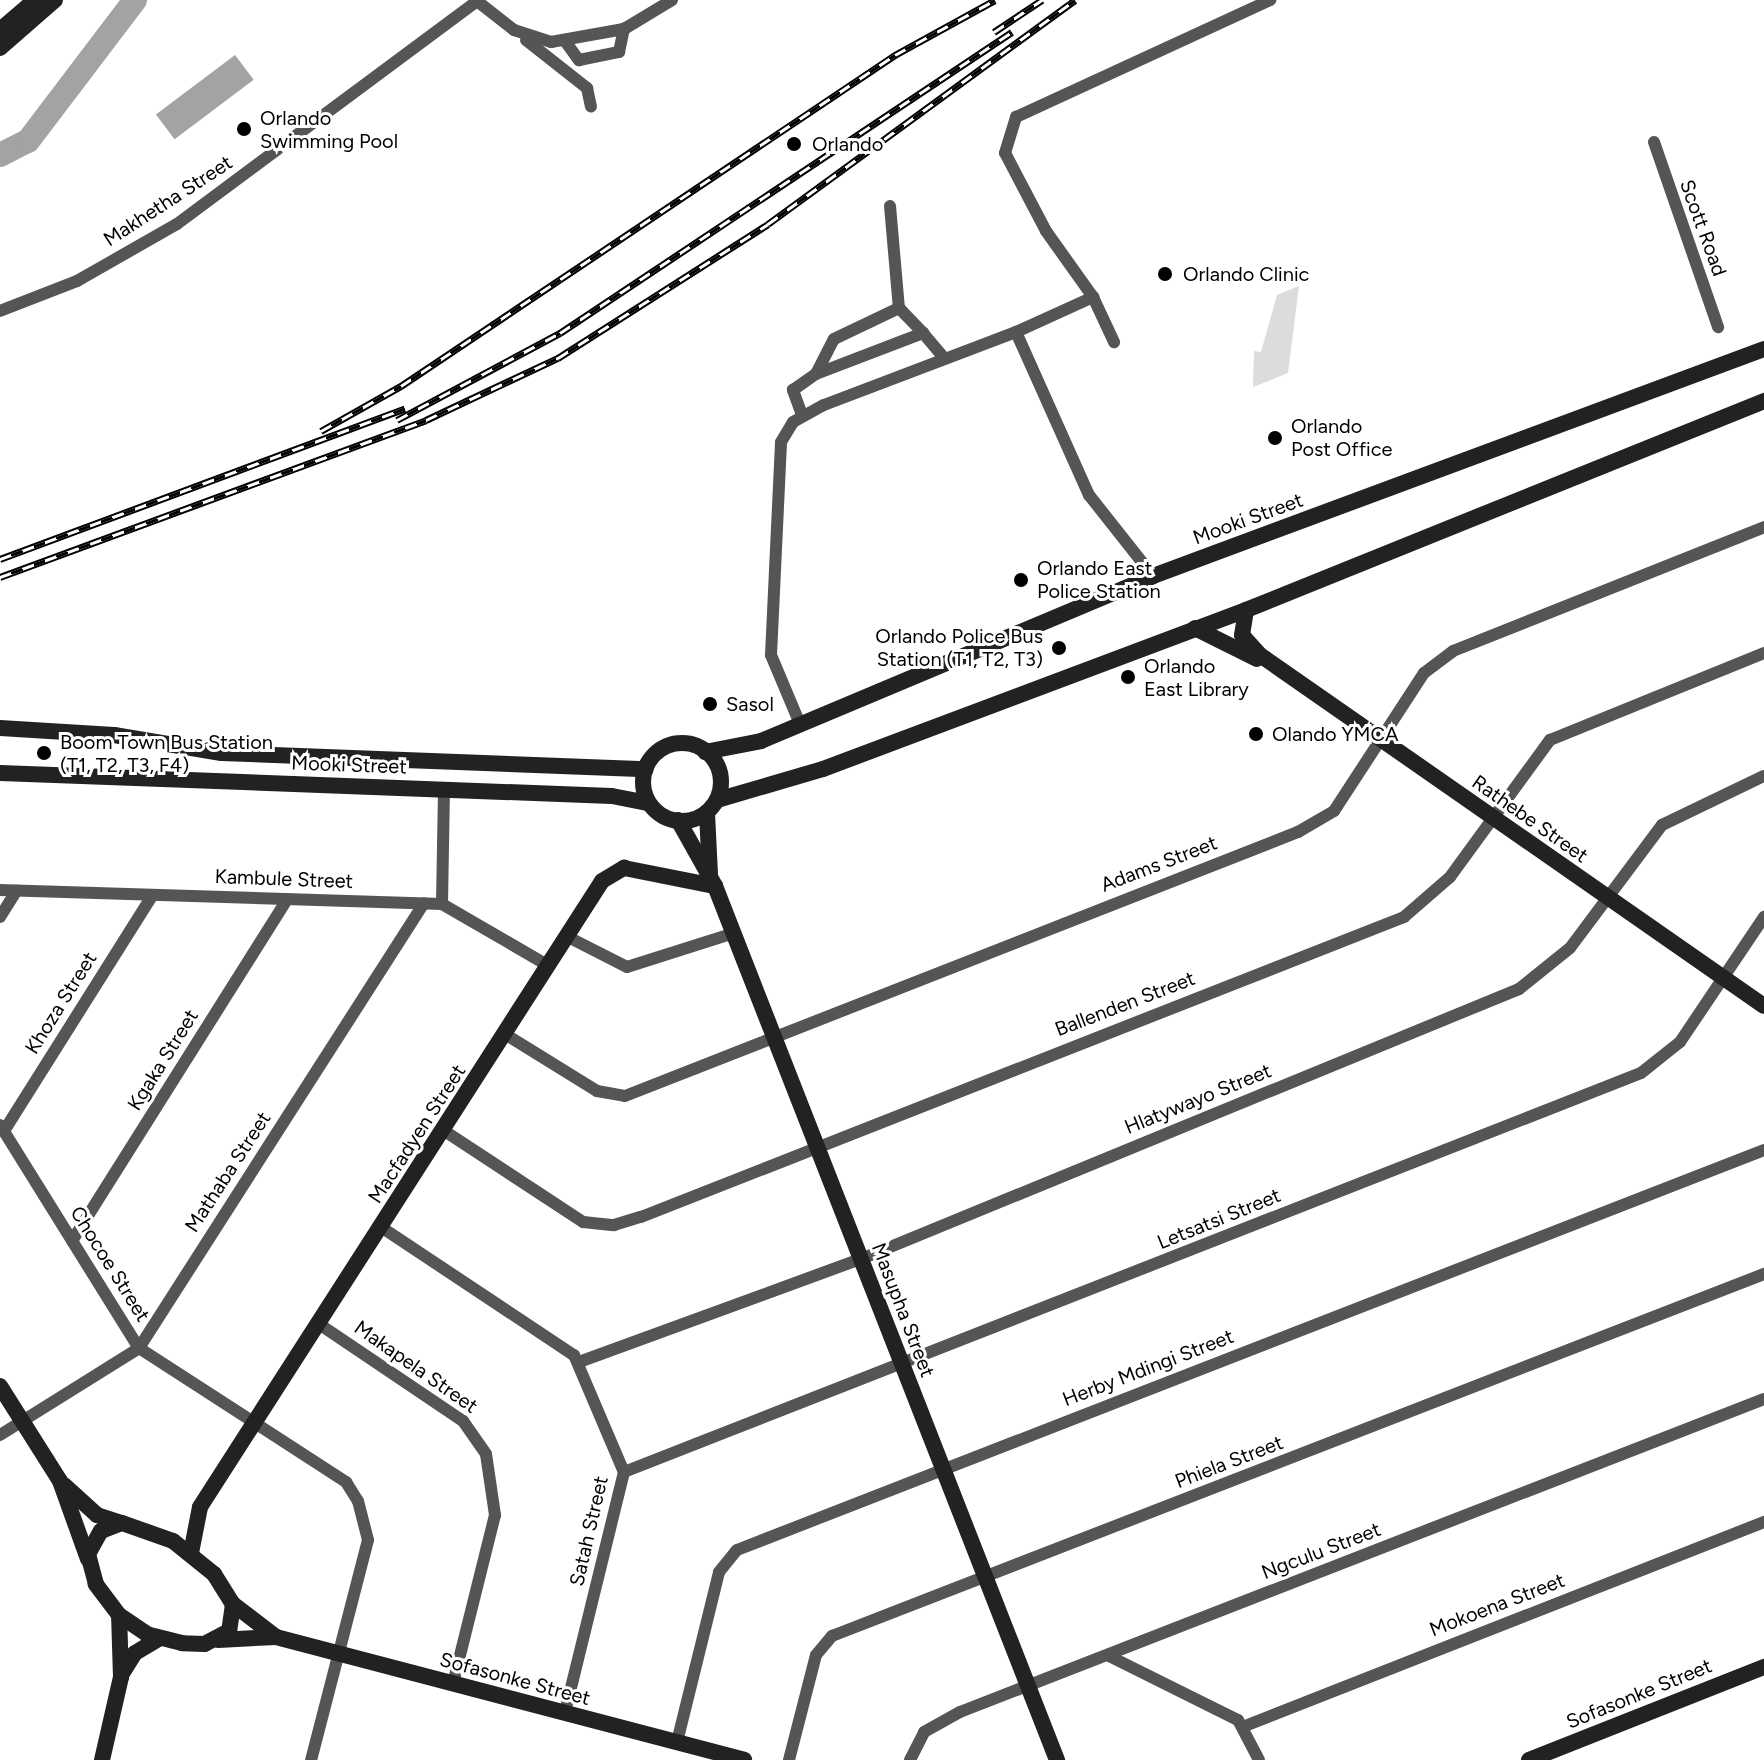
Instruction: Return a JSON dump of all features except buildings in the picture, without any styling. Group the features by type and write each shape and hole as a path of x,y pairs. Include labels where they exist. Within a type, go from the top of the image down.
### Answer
{"main road":[{"path":"0,30 35,0"},
{"path":"0,48 55,0"},
{"name":"Mooki Street","path":"705,752 800,724 1153,576 1764,349"},
{"path":"712,806 719,770 705,752 672,745 650,763 648,803 678,820 823,769 1246,610 1764,401"},
{"name":"Rathebe Street","path":"1246,610 1242,635 1273,665 1764,1006"},
{"name":"Rathebe Street","path":"1195,628 1273,665"},
{"name":"Mooki Street","path":"0,728 114,735 222,753 650,763"},
{"name":"Mooki Street","path":"0,773 444,788 630,799 648,803"},
{"path":"630,799 672,829 708,875"},
{"name":"Masupha Street","path":"708,875 712,806"},
{"name":"Masupha Street","path":"678,820 708,875 734,933 1057,1760"},
{"name":"Macfadyen Street","path":"152,1531 176,1528 200,1507 602,881 624,868 708,875"},
{"name":"Sofasonke Street","path":"0,1386 60,1481 89,1561 119,1615 158,1639 276,1637 744,1760"},
{"name":"Sofasonke Street","path":"60,1481 97,1515 152,1531 191,1553 233,1604 276,1637"},
{"name":"Macfadyen Street","path":"191,1553 200,1507"},
{"path":"89,1561 101,1531 122,1523"},
{"path":"216,1640 233,1624 233,1604"},
{"path":"102,1760 121,1677 119,1615"},
{"path":"121,1677 135,1653 158,1639"},
{"name":"Sofasonke Street","path":"1529,1760 1764,1667"}],"street":[{"name":"Makhetha Street","path":"0,311 77,281 177,224 476,1 514,30 565,41 624,29 672,0"},
{"path":"1114,342 1093,297 1046,231 1005,153 1006,132 1029,109 1270,0"},
{"path":"565,41 579,60 619,52 624,29"},
{"path":"514,30 587,88 591,107"},
{"name":"Scott Road","path":"1654,142 1718,327"},
{"path":"890,206 899,308 942,356"},
{"path":"800,724 775,672 770,634 781,442 802,415 942,356 1016,332 1093,297"},
{"path":"816,374 834,339 899,308"},
{"path":"1016,332 1089,495 1134,559 1153,576"},
{"path":"802,415 793,390 816,374 923,333"},
{"name":"Adams Street","path":"505,1034 611,1096 640,1092 1319,822 1346,795 1424,673 1457,649 1764,527"},
{"path":"1133,584 1134,559"},
{"name":"Ballenden Street","path":"443,1130 583,1222 602,1226 1404,917 1434,896 1494,818 1533,756 1561,732 1764,653"},
{"name":"Hlatywayo Street","path":"579,1362 861,1259 1519,989 1554,966 1674,816 1764,776"},
{"path":"442,904 444,788"},
{"name":"Kambule Street","path":"0,890 442,904 549,966"},
{"path":"0,917 16,891"},
{"name":"Khoza Street","path":"2,1128 152,896"},
{"name":"Kgaka Street","path":"72,1241 287,899"},
{"name":"Mathaba Street","path":"0,1435 139,1348 424,903"},
{"name":"Letsatsi Street","path":"624,1472 903,1366 1641,1073 1680,1042 1764,917"},
{"path":"568,937 627,967 734,933"},
{"name":"Chocoe Street","path":"2,1128 139,1348 346,1482 367,1523 341,1654 311,1760"},
{"name":"Herby Mdingi Street","path":"677,1742 719,1572 732,1555 943,1469 1764,1150"},
{"path":"381,1227 579,1362"},
{"name":"Phiela Street","path":"789,1760 825,1641 1764,1274"},
{"name":"Makapela Street","path":"319,1324 463,1421 486,1454 495,1515 453,1684"},
{"name":"Satah Street","path":"565,1713 624,1472 579,1362"},
{"name":"Ngculu Street","path":"910,1760 934,1725 1764,1399"},
{"name":"Mokoena Street","path":"1245,1726 1764,1522"},
{"path":"1109,1656 1245,1726 1259,1760"}],"shaded area":[{"path":"235,55 254,80 175,139 156,115"},
{"path":"1299,286 1288,373 1253,387 1254,351 1261,352 1277,295"}],"waterway":[{"path":"0,155 28,141 135,0"}],"railway":[{"path":"321,431 401,386 895,55 995,0"},
{"path":"994,32 1042,0"},
{"path":"0,577 426,420 558,358 768,224 1075,0"},
{"path":"397,420 560,333 1012,32"},
{"path":"0,559 405,408"}],"place":[{"name":"Orlando Swimming Pool","path":"244,129"},
{"name":"Orlando","path":"794,144"},
{"name":"Orlando Clinic","path":"1165,274"},
{"name":"Orlando Post Office","path":"1275,438"},
{"name":"Orlando East Police Station","path":"1021,580"},
{"name":"Orlando Police Bus Station (T1, T2, T3)","path":"1059,648"},
{"name":"Orlando East Library","path":"1128,677"},
{"name":"Sasol","path":"710,704"},
{"name":"Olando YMCA","path":"1256,734"},
{"name":"Boom Town Bus Station (T1, T2, T3, F4)","path":"44,753"}]}
